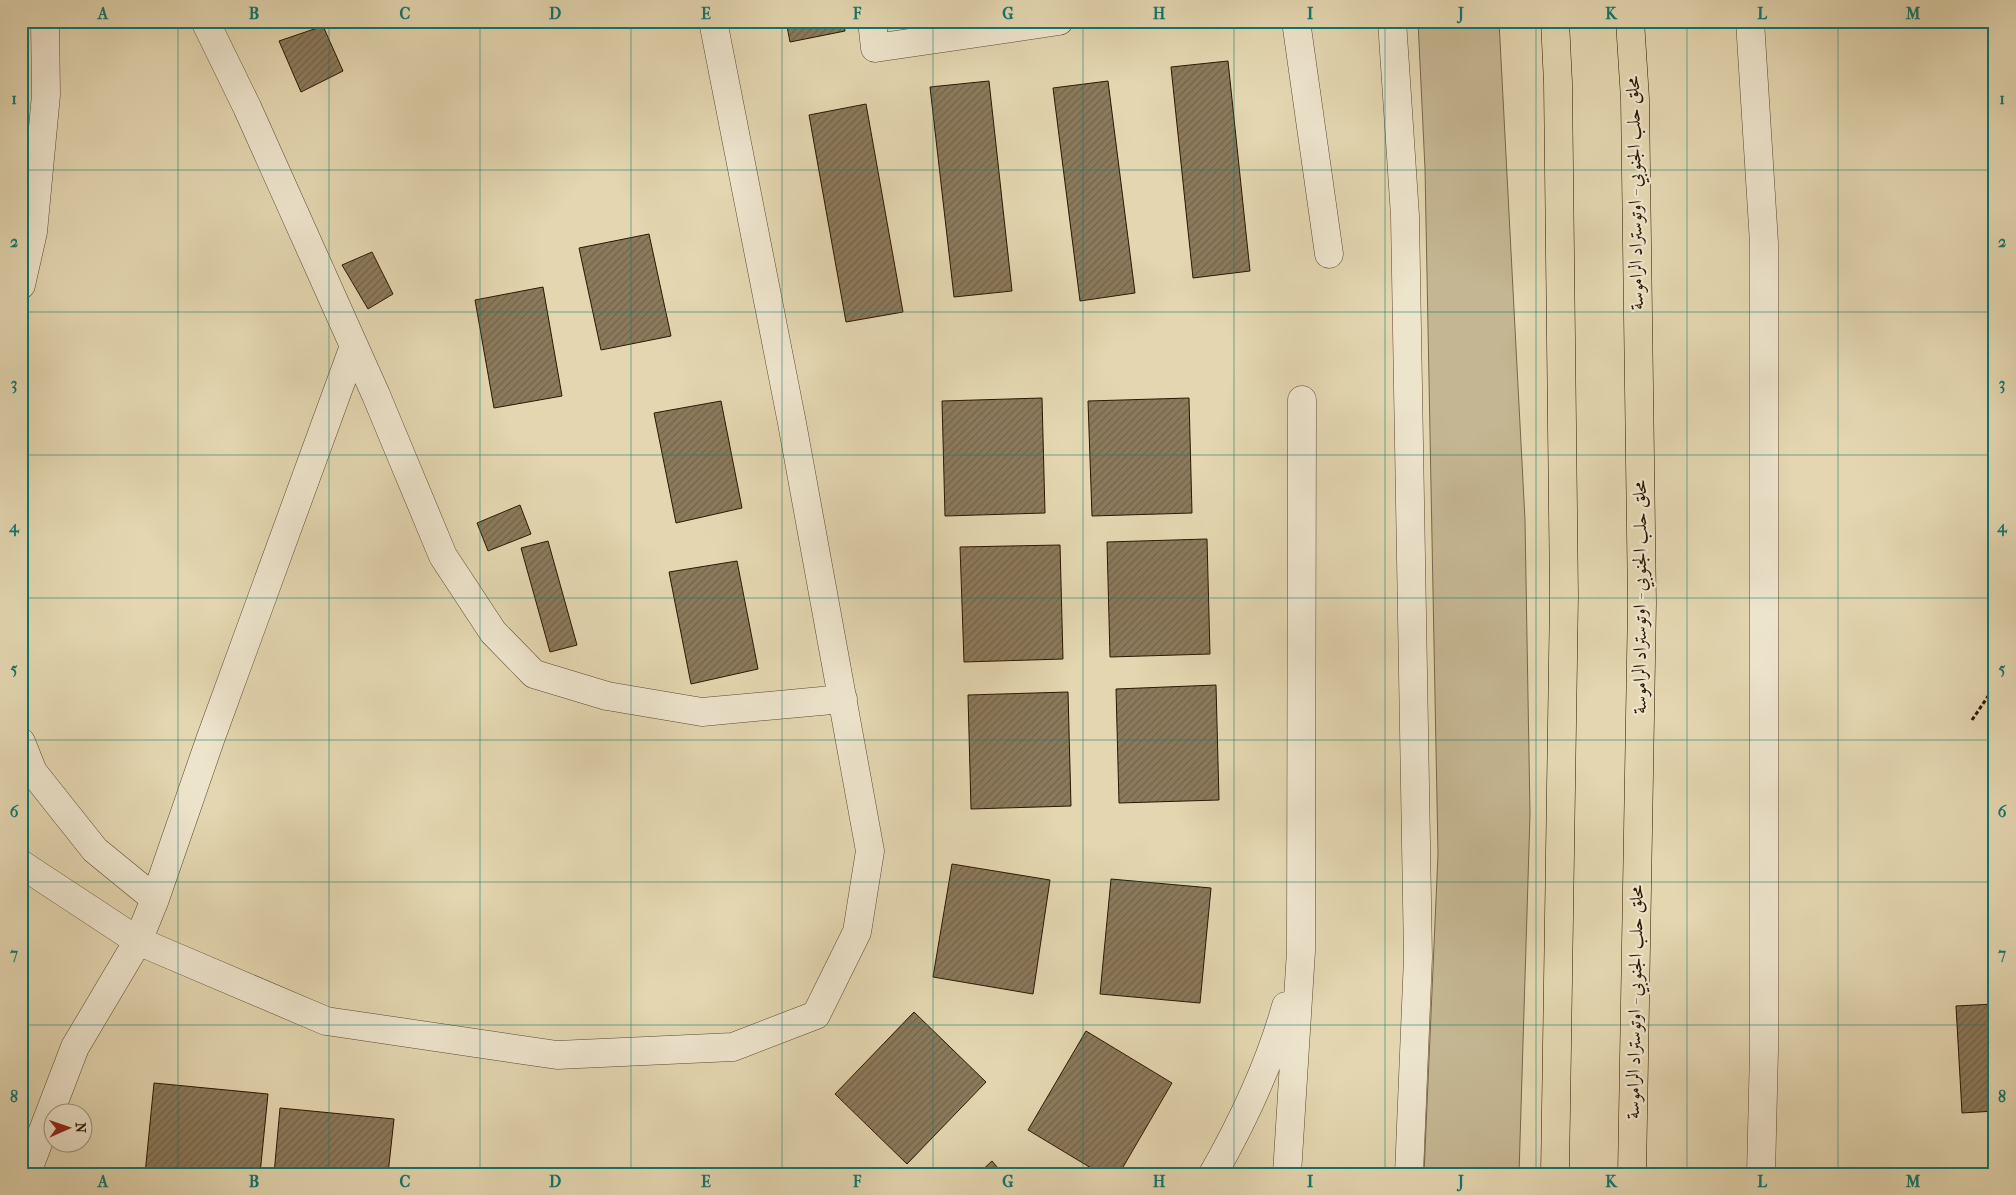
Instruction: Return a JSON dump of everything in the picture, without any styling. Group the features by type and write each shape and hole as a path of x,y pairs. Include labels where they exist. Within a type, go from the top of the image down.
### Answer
{"highway":[{"path":"1554,21 1558,83 1564,596 1555,1174"},
{"name":"محلق حلب الجنوبي - اوتوستراد الراموسة","path":"1630,21 1635,99 1642,603 1632,1174"}],"street":[{"path":"21,285 33,232 45,104 45,21"},
{"path":"205,21 354,346 443,556 493,632 534,674 607,696 702,712 843,699"},
{"path":"21,864 138,941 326,1020 557,1055 733,1047 816,1016 857,932 870,851 794,433 713,21"},
{"path":"872,21 875,48 1059,21"},
{"path":"1296,21 1329,254"},
{"path":"1392,21 1405,216 1418,937 1408,1174"},
{"path":"1750,21 1764,243 1764,1050 1760,1174"},
{"path":"28,1174 29,1166 76,1047 138,941 155,899 210,740 354,346"},
{"path":"1287,1174 1301,951 1302,400"},
{"path":"21,742 33,772 95,850 155,899"},
{"path":"1213,1174 1234,1137 1277,1038 1301,951"}],"path":[{"path":"1972,720 1995,686"}],"shaded area":[{"path":"1418,21 1499,21 1525,520 1530,814 1519,1174 1424,1174 1438,854 1425,169"}],"building":[{"path":"786,21 843,21 845,31 790,42"},
{"path":"1991,21 1995,21 1995,58 1992,58"},
{"path":"323,26 343,71 301,92 279,41"},
{"path":"1228,61 1250,271 1193,278 1171,67"},
{"path":"989,81 1012,291 954,297 930,87"},
{"path":"1108,81 1135,293 1080,301 1053,88"},
{"path":"866,104 903,312 846,322 809,115"},
{"path":"649,234 671,336 601,350 579,248"},
{"path":"372,252 393,294 368,309 342,265"},
{"path":"543,287 562,396 494,408 475,300"},
{"path":"1042,398 1045,513 945,516 942,401"},
{"path":"1189,398 1192,513 1092,516 1088,401"},
{"path":"721,401 742,508 676,523 654,413"},
{"path":"520,505 531,534 488,551 477,523"},
{"path":"1207,539 1210,654 1110,657 1107,542"},
{"path":"548,541 577,645 550,652 521,548"},
{"path":"1060,545 1063,659 964,662 960,547"},
{"path":"737,561 758,669 691,684 669,572"},
{"path":"1216,685 1219,800 1119,803 1116,689"},
{"path":"1068,692 1071,806 971,809 968,695"},
{"path":"952,864 1050,880 1033,994 933,977"},
{"path":"1111,879 1211,888 1200,1003 1100,994"},
{"path":"1995,1004 1995,1111 1962,1113 1956,1006"},
{"path":"914,1012 986,1082 907,1164 835,1094"},
{"path":"1086,1031 1172,1083 1119,1174 1101,1174 1028,1130"},
{"path":"154,1083 268,1094 260,1174 145,1174"},
{"path":"280,1108 394,1119 388,1174 274,1174"},
{"path":"992,1161 1003,1174 978,1174"}]}
